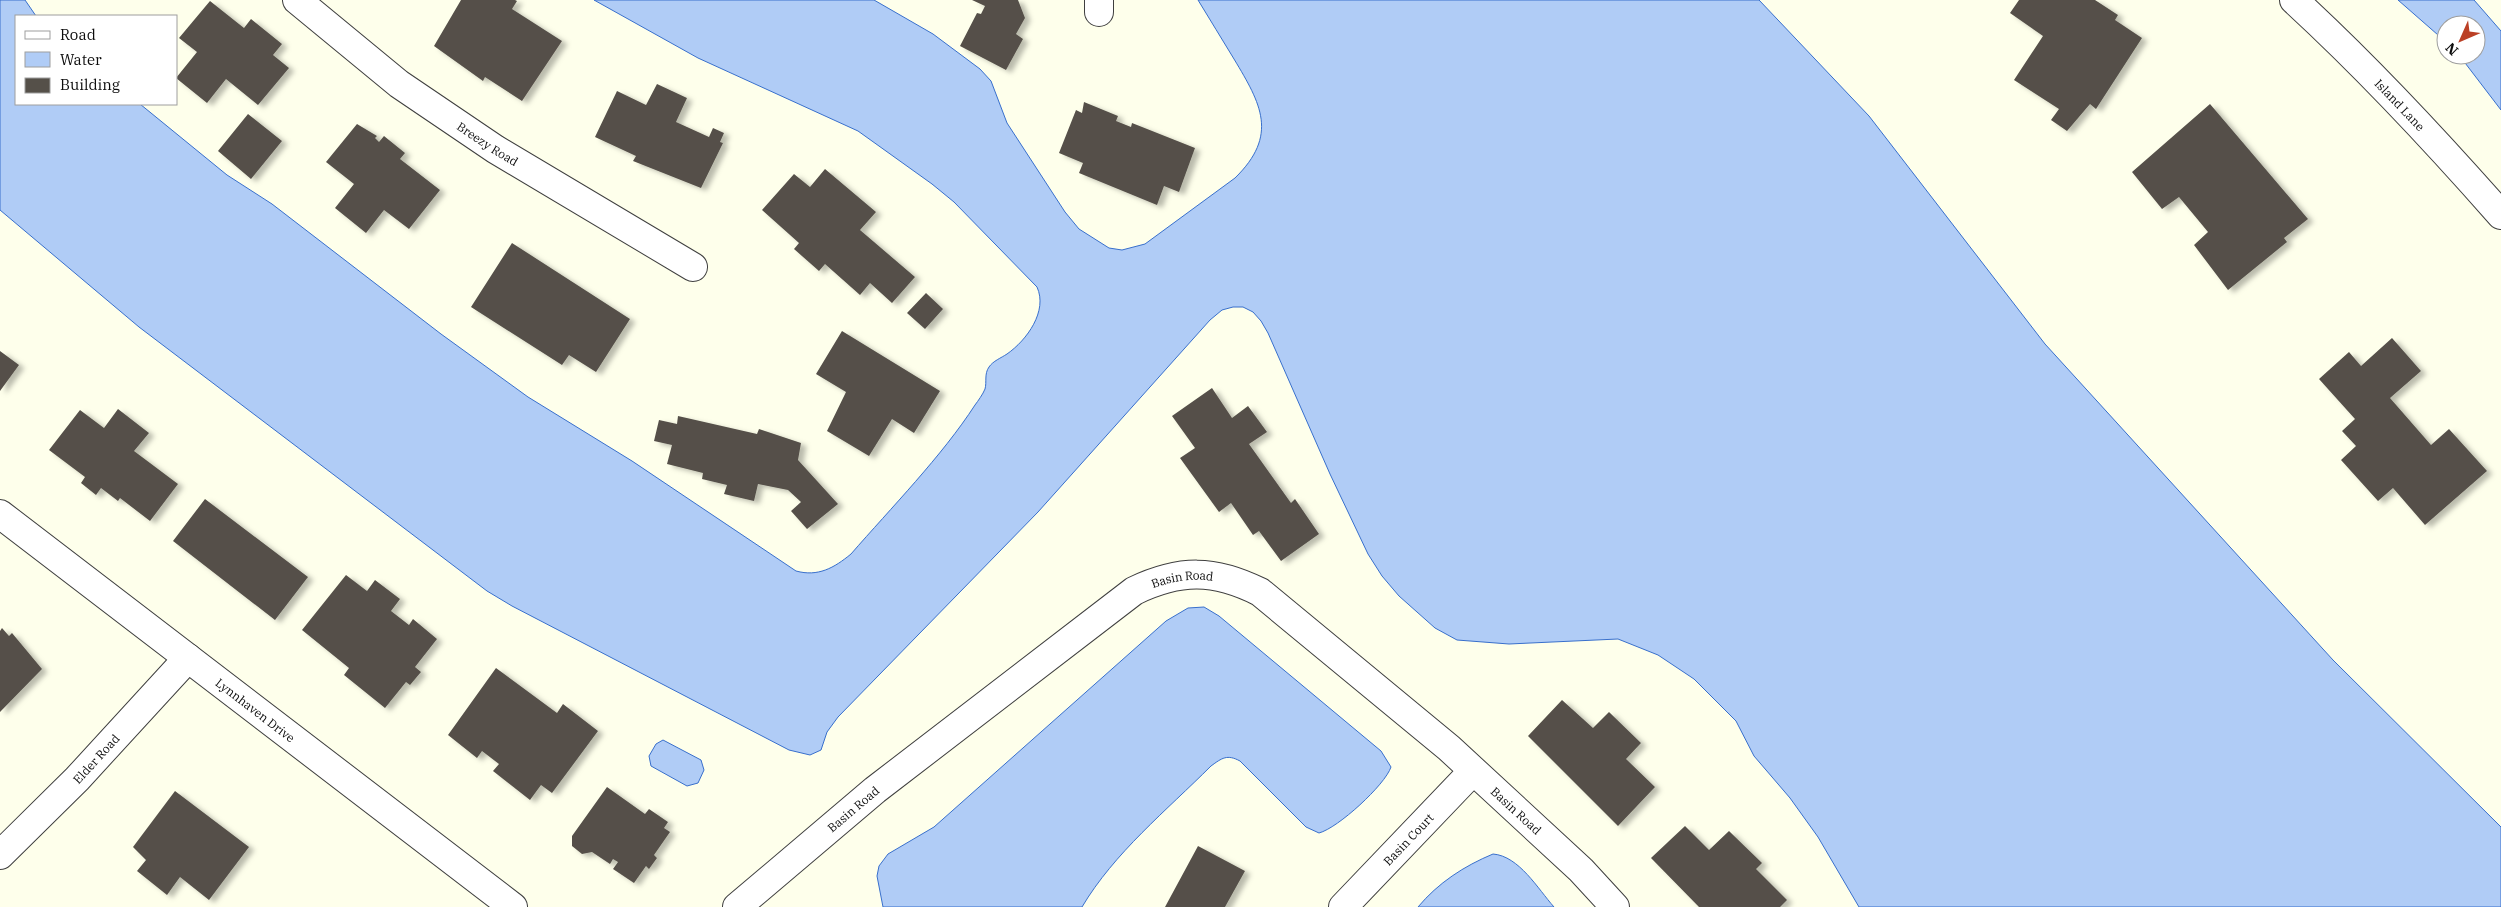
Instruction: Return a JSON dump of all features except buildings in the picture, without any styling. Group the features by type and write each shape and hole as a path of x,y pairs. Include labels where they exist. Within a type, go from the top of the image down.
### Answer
{"street":[{"name":"Breezy Road","path":"297,0 399,84 495,149 693,267"},
{"name":"Island Lane","path":"2294,0 2435,140 2501,215"},
{"name":"Lynnhaven Drive","path":"0,514 513,907"},
{"name":"Basin Road","path":"737,907 875,790 1134,591 1157,580 1181,574 1207,574 1230,580 1260,592 1449,748 1581,870 1615,907"},
{"name":"Elder Road","path":"0,855 77,779 188,658"},
{"name":"Basin Court","path":"1343,907 1473,771"}],"water":[{"path":"0,0 25,0 35,15 15,15 15,105 141,105 227,175 272,204 441,334 528,397 632,461 796,571 811,573 832,567 851,554 947,443 983,393 989,367 1022,341 1034,324 1040,306 1040,296 1037,287 954,202 858,131 698,58 594,0 874,0 933,34 980,69 991,81 1007,123 1065,212 1079,229 1109,248 1122,250 1145,244 1235,178 1249,162 1257,148 1261,133 1258,105 1244,75 1198,0 1759,0 1869,116 2045,344 2333,660 2501,827 2501,907 1859,907 1818,837 1790,798 1754,756 1736,721 1694,679 1658,655 1618,639 1509,644 1457,640 1435,628 1399,596 1382,576 1368,554 1330,474 1268,333 1253,312 1243,307 1222,310 1210,320 1038,512 838,717 827,732 821,750 810,755 789,750 512,606 487,591 139,327 0,210"},
{"path":"2398,0 2474,0 2501,31 2501,110 2467,65 2486,65 2486,15 2436,15 2436,33"},
{"path":"1204,607 1219,616 1381,751 1391,767 1380,784 1360,805 1349,815 1319,833 1306,827 1240,761 1228,757 1211,766 1125,850 1109,868 1082,907 883,907 877,876 879,866 888,854 934,827 1166,621 1188,608"},
{"path":"663,740 701,760 704,770 698,783 687,786 651,766 649,756 656,744"},
{"path":"1493,854 1502,856 1520,867 1554,907 1418,907 1434,890 1452,876"}]}
